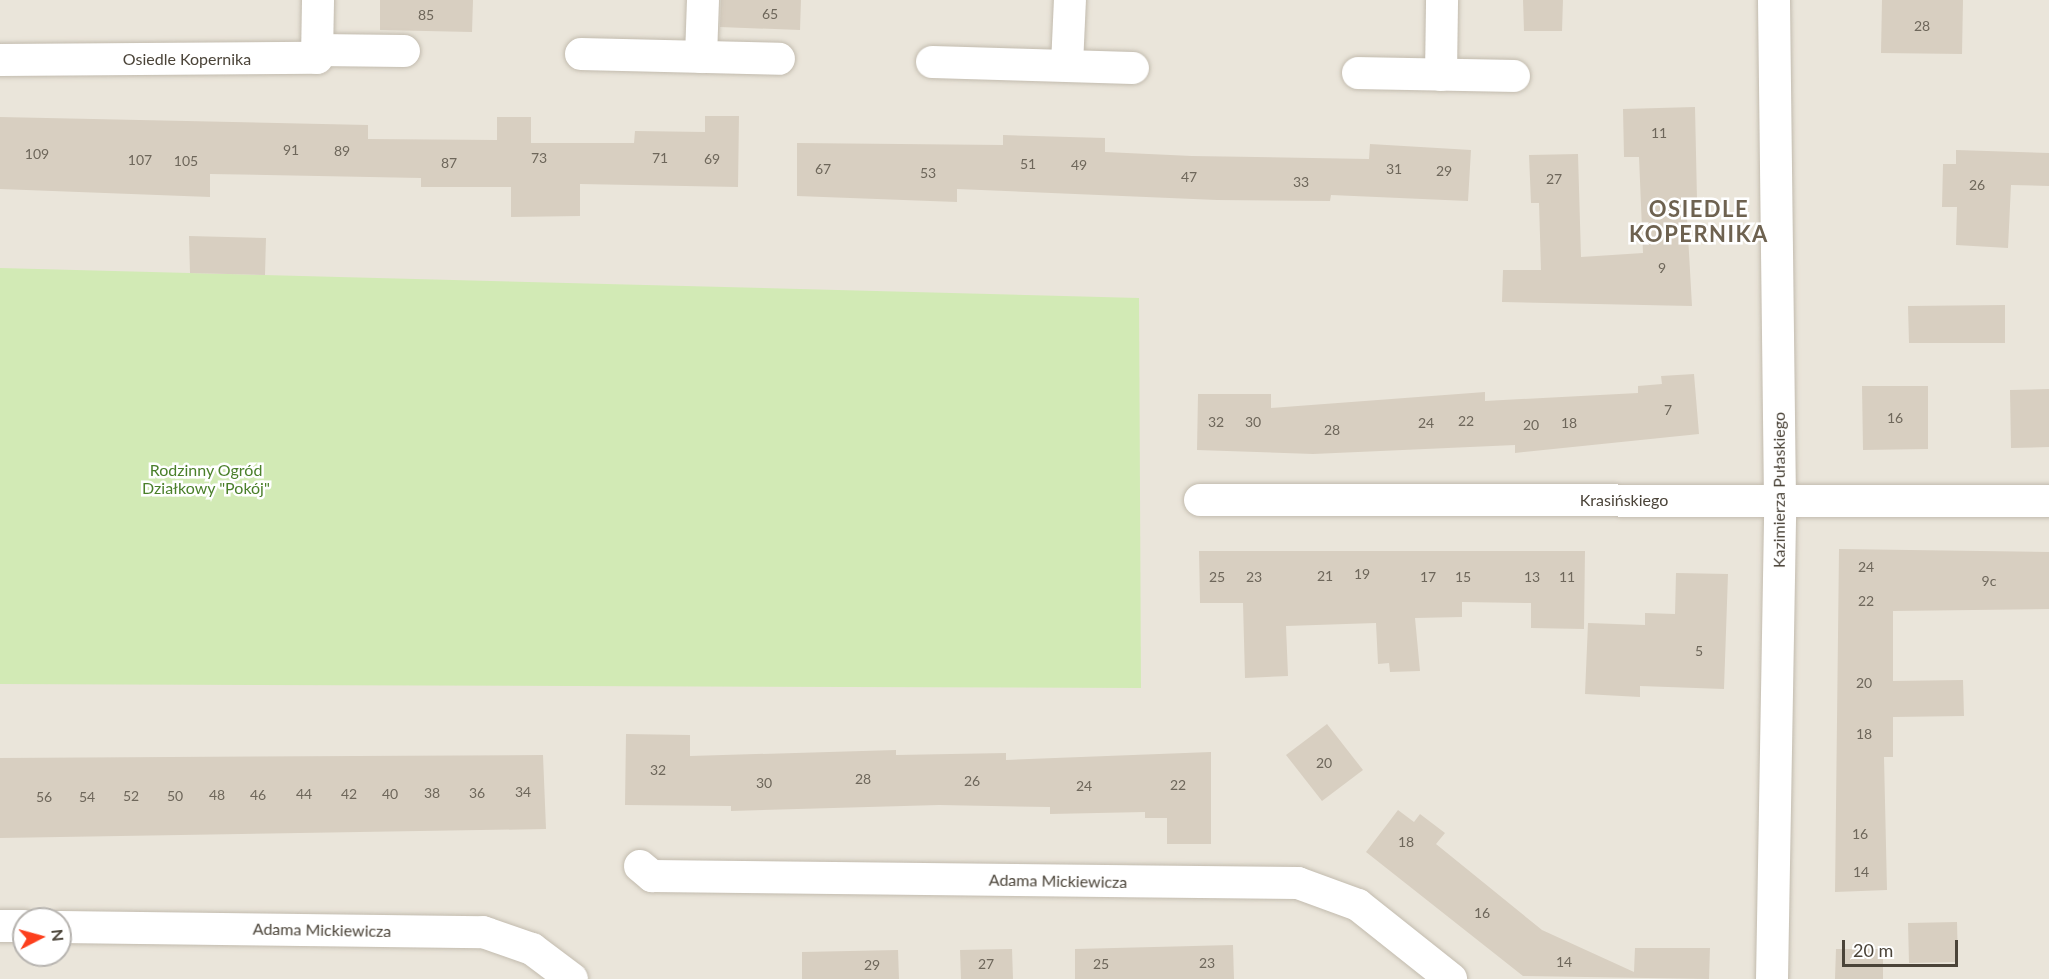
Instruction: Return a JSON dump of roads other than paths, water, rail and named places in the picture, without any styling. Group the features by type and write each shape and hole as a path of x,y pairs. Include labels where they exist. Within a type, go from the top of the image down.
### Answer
{"street":[{"path":"318,0 317,50 404,51"},
{"path":"701,57 703,0"},
{"path":"1067,65 1070,0"},
{"path":"1441,75 1442,0"},
{"name":"Kazimierza Pułaskiego","path":"1772,979 1780,500 1774,0"},
{"name":"Osiedle Kopernika","path":"0,60 317,58 317,50"},
{"path":"581,54 779,60"},
{"path":"932,62 1133,68"},
{"path":"1358,73 1514,76"},
{"name":"Krasińskiego","path":"1200,500 2049,501"},
{"name":"Adama Mickiewicza","path":"640,866 652,876 1298,884 1358,905 1451,979"},
{"name":"Adama Mickiewicza","path":"72,927 483,932 532,949 572,979"}],"district":[{"name":"OSIEDLE KOPERNIKA","path":"1699,220"}],"park label":[{"name":"Rodzinny Ogród Działkowy \"Pokój\"","path":"206,479"}]}
